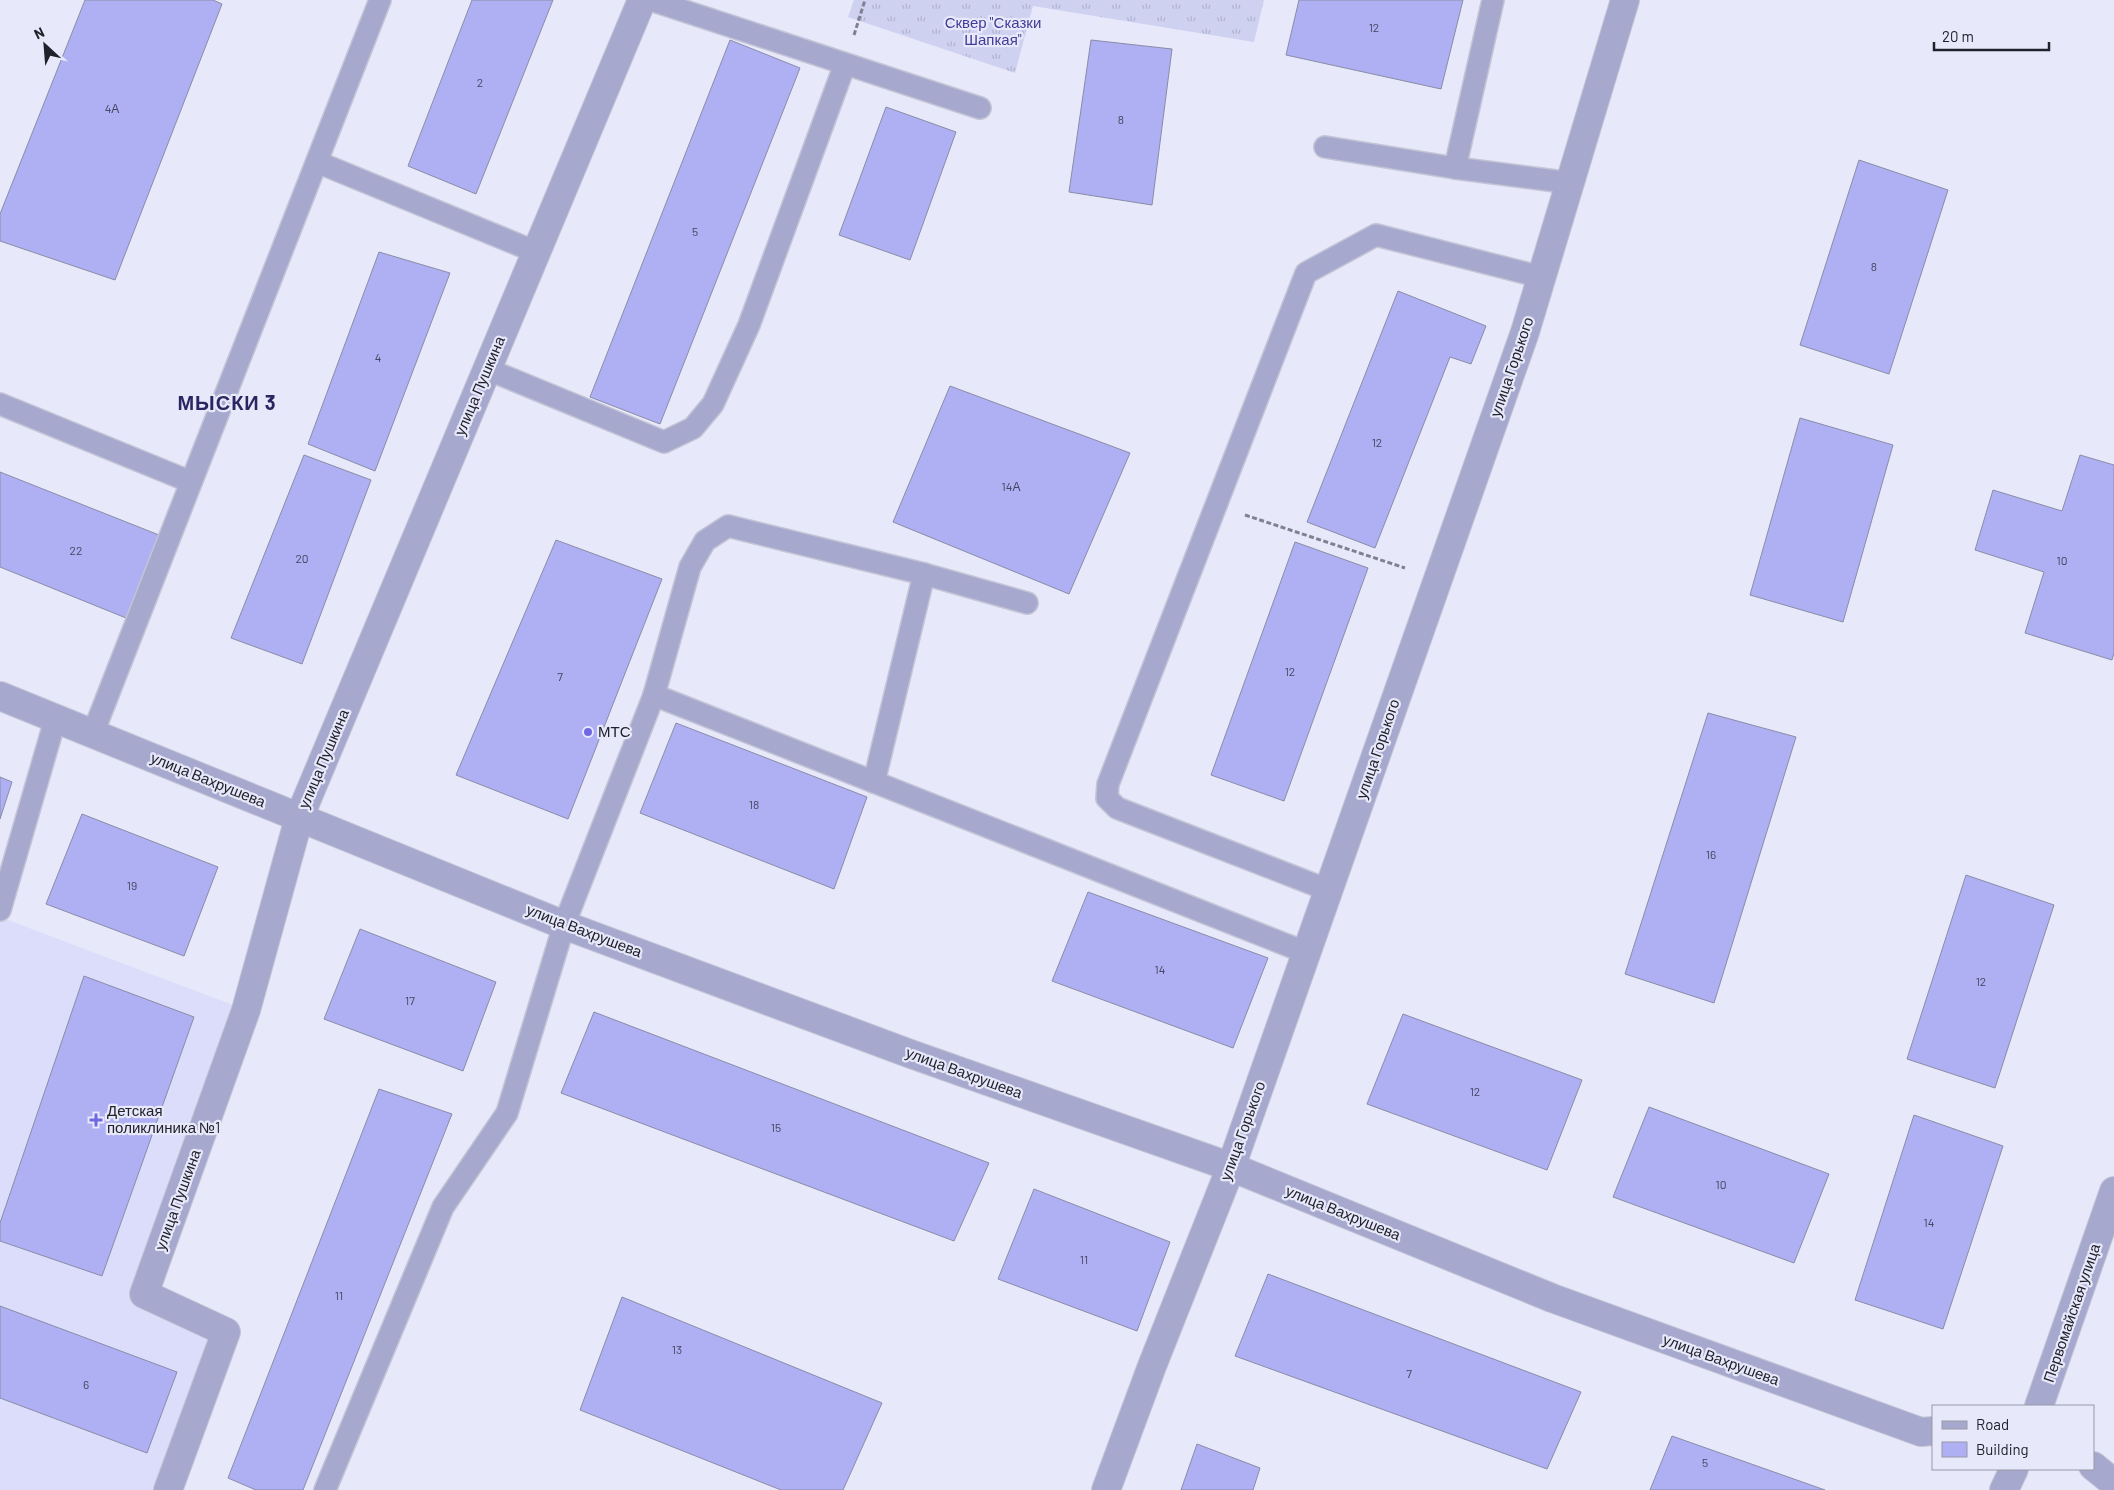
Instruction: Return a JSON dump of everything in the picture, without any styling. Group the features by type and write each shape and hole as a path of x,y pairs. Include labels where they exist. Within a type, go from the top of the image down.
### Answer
{"street":[{"name":"улица Пушкина","path":"168,1490 226,1332 144,1294 246,1010 299,818 642,0"},
{"name":"улица Горького","path":"1106,1490 1156,1357 1231,1168 1525,332 1625,0"},
{"name":"улица Вахрушева","path":"0,696 56,717 299,818 564,924 908,1053 1231,1168 1552,1298 1921,1432 1932,1431"},
{"name":"Первомайская улица","path":"2040,1405 2114,1191"},
{"path":"2094,1467 2114,1483"},
{"path":"2004,1490 2014,1470"}],"lane":[{"path":"93,733 380,0"},
{"path":"651,0 980,108"},
{"path":"1455,168 1493,0"},
{"path":"487,368 664,442 693,428 713,404 749,325 845,64"},
{"path":"1325,147 1455,168 1571,182"},
{"path":"316,162 536,252"},
{"path":"1328,890 1117,808 1107,798 1108,784 1306,273 1376,235 1541,277"},
{"path":"0,404 191,482"},
{"path":"325,1490 443,1207 507,1113 564,924 654,695 690,566 705,541 728,526 924,574 1028,603"},
{"path":"874,782 924,574"},
{"path":"654,695 1306,953"},
{"path":"0,910 56,717"}],"path":[{"path":"1216,505 1438,579"}],"shaded area":[{"path":"0,917 246,1010 144,1294 226,1332 168,1490 0,1490"}],"green space":[{"name":"Сквер \"Сказки Шапкая\"","path":"854,0 1264,0 1254,42 1033,6 1015,73 848,17"}],"building":[{"path":"85,0 213,0 222,4 115,280 0,241 0,214"},
{"path":"472,0 553,0 476,194 408,166"},
{"path":"1299,0 1463,0 1441,89 1286,55"},
{"path":"730,40 800,68 660,424 590,397"},
{"path":"1091,40 1172,49 1152,205 1069,192"},
{"path":"886,107 956,132 910,260 839,235"},
{"path":"1859,160 1948,190 1889,374 1800,345"},
{"path":"379,252 450,273 375,471 308,444"},
{"path":"1398,291 1486,326 1471,364 1450,357 1375,548 1307,522"},
{"path":"950,386 1130,453 1069,594 893,522"},
{"path":"1800,418 1893,445 1843,622 1750,595"},
{"path":"304,455 371,480 302,664 231,638"},
{"path":"2080,455 2114,465 2114,653 2112,660 2025,633 2044,572 1975,550 1993,490 2062,511"},
{"path":"0,472 159,535 126,618 0,567"},
{"path":"556,540 662,579 568,819 456,775"},
{"path":"1295,542 1368,568 1284,801 1211,775"},
{"path":"1708,713 1796,737 1714,1003 1625,974"},
{"path":"676,723 867,797 834,889 640,813"},
{"path":"0,777 12,782 0,819"},
{"path":"82,814 218,867 184,956 46,904"},
{"path":"1966,875 2054,905 1995,1088 1907,1059"},
{"path":"1088,892 1268,958 1233,1048 1052,981"},
{"path":"360,929 496,982 463,1071 324,1019"},
{"name":"Детская поликлиника №1","path":"84,976 194,1017 102,1276 0,1241 0,1223"},
{"path":"594,1012 989,1163 954,1241 561,1093"},
{"path":"1403,1014 1582,1080 1547,1170 1367,1104"},
{"path":"379,1089 452,1114 303,1490 256,1490 228,1478"},
{"path":"1649,1107 1829,1174 1794,1263 1613,1197"},
{"path":"1914,1115 2003,1146 1943,1329 1855,1300"},
{"path":"1034,1189 1170,1242 1137,1331 998,1279"},
{"path":"1268,1274 1581,1392 1547,1469 1235,1356"},
{"path":"622,1297 882,1403 843,1490 781,1490 580,1410"},
{"path":"0,1306 177,1372 147,1453 0,1398"},
{"path":"1672,1436 1825,1490 1650,1490"},
{"path":"1197,1444 1260,1468 1253,1490 1181,1490"}],"place":[{"name":"МТС","path":"588,732"},
{"name":"Детская поликлиника №1","path":"96,1120"}],"district":[{"name":"МЫСКИ 3","path":"227,403"}]}
